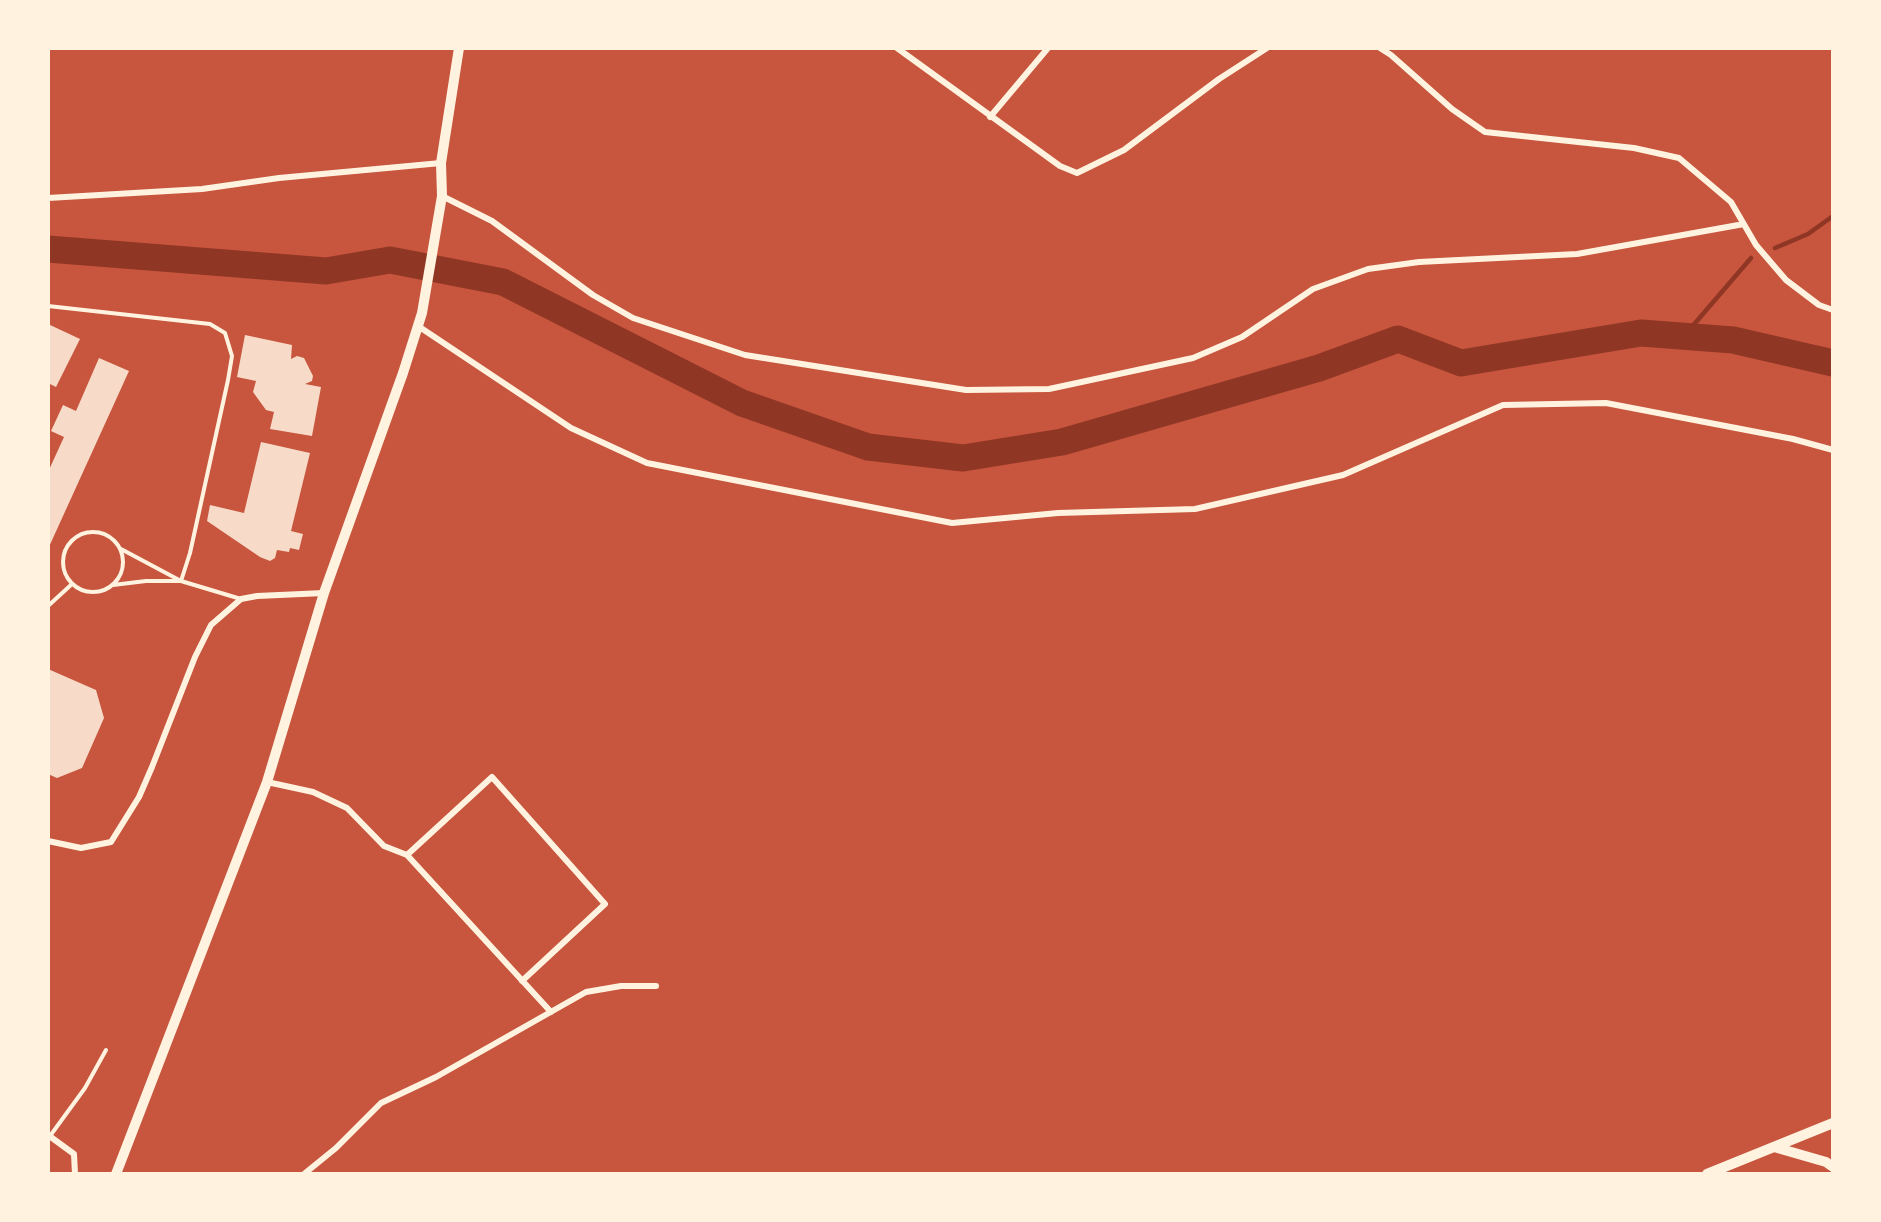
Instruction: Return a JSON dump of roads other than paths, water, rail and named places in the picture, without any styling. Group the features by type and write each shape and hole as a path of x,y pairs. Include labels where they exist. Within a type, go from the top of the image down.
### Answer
{"main road":[{"path":"116,1174 267,782 324,593 422,313 442,196 441,163 459,48"},
{"path":"1707,1174 1833,1123"},
{"path":"1774,1147 1826,1162 1833,1167"}],"street":[{"path":"897,48 1060,166 1077,173 1124,150 1219,79 1267,48"},
{"path":"990,117 1048,48"},
{"path":"1380,48 1452,109 1485,132 1634,148 1679,158 1731,202 1756,245 1786,280 1819,305 1833,310"},
{"path":"48,198 202,189 279,178 441,163"},
{"path":"442,196 492,220 593,296 633,318 746,355 966,390 1049,389 1193,358 1242,337 1313,289 1368,269 1419,262 1577,254 1744,225"},
{"path":"418,326 571,428 647,463 952,523 1058,513 1195,509 1343,475 1503,405 1606,403 1793,439 1833,450"},
{"path":"48,841 81,848 111,842 143,787 195,657 211,625 241,598 324,593"},
{"path":"407,855 492,777 605,904 522,981"},
{"path":"267,782 313,792 347,808 384,846 407,855 551,1012"},
{"path":"304,1174 336,1148 381,1103 436,1077 586,992 621,986 656,986"},
{"path":"49,1136 74,1154 75,1174"}],"lane":[{"path":"48,306 210,324 225,333 232,356 228,380 182,581"},
{"path":"113,585 123,568 121,549 115,541 98,532 89,532 72,541 63,558 63,567 72,584 79,589 97,592 113,585 146,581 182,581"},
{"path":"121,549 182,581 241,598"},
{"path":"48,606 72,584"},
{"path":"49,1136 85,1088 106,1050"}],"waterway":[{"path":"1775,248 1808,234 1833,216"},
{"path":"48,249 326,271 390,260 503,282 742,403 868,447 963,458 1062,442 1319,368 1398,339 1461,363 1641,333 1733,340 1833,363"},
{"path":"1684,336 1751,258"}]}
